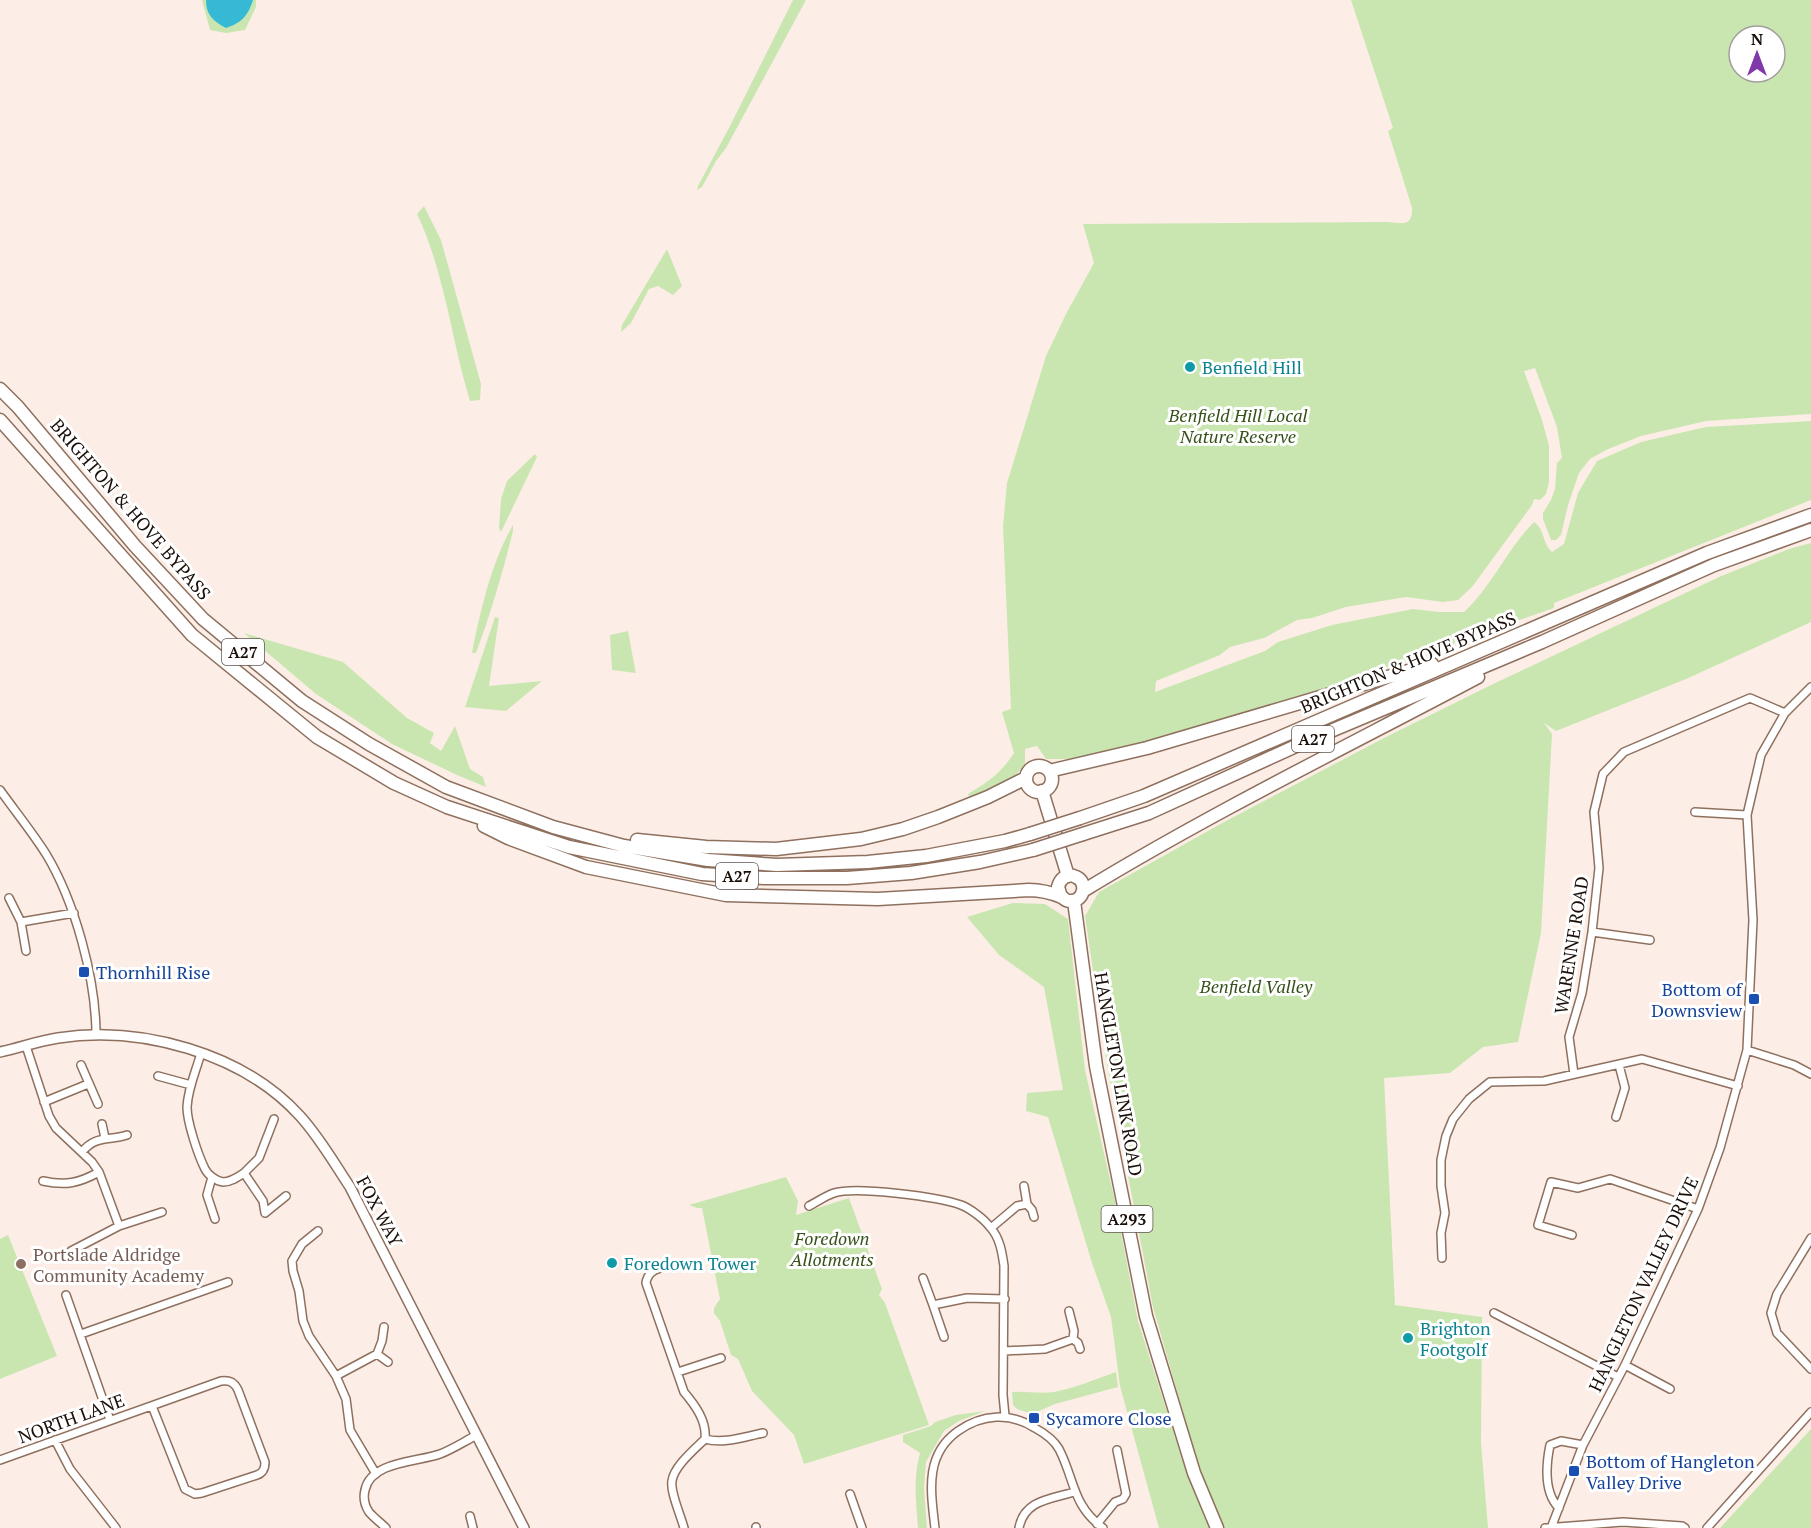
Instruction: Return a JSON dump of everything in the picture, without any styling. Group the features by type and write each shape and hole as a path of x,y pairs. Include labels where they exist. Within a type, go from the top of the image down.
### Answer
{"highway":[{"name":"BRIGHTON & HOVE BYPASS","path":"0,389 26,416 135,546 203,619 302,701 369,744 446,787 553,827 624,846 708,860 777,865 868,862 926,856 1005,841 1080,818 1144,796 1707,553 1811,515"},
{"name":"BRIGHTON & HOVE BYPASS","path":"0,420 192,634 317,737 394,783 447,807 569,848 702,874 764,879 847,878 912,873 980,862 1033,850 1149,813 1307,741 1542,642 1714,565 1811,530"},
{"name":"A27","path":"1083,891 1212,816 1542,642"},
{"name":"A27","path":"1049,771 1147,748 1484,649"},
{"path":"1042,766 1049,771 1052,779 1049,787 1042,791 1030,788 1026,778 1028,771 1042,766"},
{"name":"A27","path":"553,827 611,838 706,848 799,848 861,839 913,826 988,797 1026,778"},
{"path":"1042,791 1068,876"},
{"name":"A27","path":"447,807 508,838 586,867 726,895 878,900 1029,890 1044,891 1061,897"},
{"path":"1068,876 1080,879 1083,884 1081,896 1074,901 1061,897 1058,890 1061,879 1068,876"},
{"name":"HANGLETON LINK ROAD","path":"1074,901 1096,1066 1146,1316 1194,1473 1217,1528"}],"street":[{"name":"HANGLETON VALLEY DRIVE","path":"1549,1528 1583,1445 1625,1365 1698,1209 1720,1148 1747,1050 1752,920 1748,815 1761,755 1785,713 1811,687"},
{"name":"WARENNE ROAD","path":"1574,1074 1569,1038 1582,993 1592,932 1599,868 1594,812 1603,774 1624,752 1750,698 1785,713"},
{"path":"0,790 46,855 74,914 93,994 96,1035"},
{"path":"1695,812 1748,815"},
{"path":"9,898 21,922 26,951"},
{"path":"21,922 74,914"},
{"path":"1592,932 1650,940"},
{"name":"FOX WAY","path":"0,1052 57,1038 96,1035 145,1038 182,1046 201,1053 256,1080 282,1099 300,1116 324,1145 369,1223 524,1528"},
{"path":"26,1046 49,1116 56,1128 82,1152 99,1172 119,1226"},
{"path":"1747,1050 1794,1065 1811,1074"},
{"path":"201,1053 187,1104 189,1124 206,1170 212,1177 222,1182 244,1173 259,1158 274,1119"},
{"path":"1442,1258 1445,1212 1440,1186 1441,1160 1446,1136 1453,1119 1468,1099 1490,1082 1544,1081 1642,1059 1738,1086"},
{"path":"81,1065 98,1104"},
{"path":"1616,1117 1625,1088 1618,1065"},
{"path":"158,1076 191,1085"},
{"path":"44,1102 88,1084"},
{"path":"102,1124 105,1138"},
{"path":"82,1152 89,1144 105,1138 116,1139 127,1135"},
{"path":"43,1181 69,1184 82,1181 99,1172"},
{"path":"244,1173 263,1201 265,1212 286,1196"},
{"path":"212,1177 207,1195 215,1219"},
{"path":"1572,1235 1538,1225 1551,1182 1578,1188 1610,1179 1698,1209"},
{"path":"1024,1186 1027,1204 1034,1217"},
{"path":"809,1206 835,1193 869,1191 908,1195 963,1205 991,1228 1001,1248 1004,1266 1003,1395 1005,1416"},
{"path":"991,1228 1017,1206 1027,1204"},
{"path":"71,1251 119,1226 162,1212"},
{"path":"318,1231 302,1244 292,1261 300,1291 303,1321 309,1335 336,1376 346,1399 350,1430 376,1474"},
{"path":"1811,1238 1778,1294 1771,1313 1777,1334 1811,1369"},
{"path":"673,1264 651,1272 646,1284 684,1392 697,1406 704,1428 705,1439 680,1465 672,1481 684,1528"},
{"path":"923,1278 944,1337"},
{"path":"81,1334 228,1282"},
{"path":"66,1295 110,1420"},
{"path":"933,1305 967,1298 1005,1299"},
{"path":"1069,1311 1074,1331 1073,1339"},
{"path":"1494,1313 1618,1377"},
{"path":"336,1376 377,1354 384,1327"},
{"path":"1004,1351 1045,1349 1073,1339"},
{"path":"1073,1339 1078,1343 1080,1349"},
{"path":"377,1354 388,1362"},
{"path":"678,1372 721,1358"},
{"path":"1625,1365 1670,1389"},
{"name":"NORTH LANE","path":"0,1460 221,1381 232,1382 238,1390 264,1462 263,1471 202,1493 195,1494 185,1489 152,1406"},
{"path":"1707,1528 1811,1412"},
{"path":"935,1528 932,1479 934,1465 940,1449 950,1437 975,1420 1005,1416 1018,1419 1044,1433 1058,1447 1082,1508 1100,1526 1115,1502 1123,1499 1126,1494 1117,1450"},
{"path":"705,1439 715,1442 724,1441 763,1432"},
{"path":"386,1528 370,1514 365,1505 364,1493 367,1483 376,1474 398,1464 439,1454 477,1435"},
{"path":"55,1440 70,1468 116,1528"},
{"path":"1559,1508 1549,1494 1547,1459 1550,1444 1562,1441 1583,1445"},
{"path":"1019,1528 1026,1510 1034,1504 1074,1492"},
{"path":"850,1494 862,1528"},
{"path":"470,1516 473,1528"},
{"path":"1549,1528 1623,1522 1685,1528"}],"green space":[{"path":"202,0 256,0 256,7 245,30 226,33 210,30"},
{"path":"793,0 806,0 726,148 702,187 697,190 698,186"},
{"name":"Benfield Hill Local Nature Reserve","path":"1351,0 1811,0 1811,414 1706,421 1641,436 1606,450 1590,459 1579,473 1561,535 1556,540 1551,540 1543,513 1555,489 1557,463 1562,458 1557,427 1535,368 1524,371 1549,446 1549,482 1546,494 1540,500 1534,499 1532,505 1472,587 1458,600 1443,602 1406,597 1346,607 1312,618 1297,620 1264,638 1230,647 1220,655 1156,681 1155,692 1265,651 1278,642 1332,625 1413,609 1464,612 1483,591 1534,522 1540,528 1552,552 1564,544 1578,493 1597,461 1641,442 1706,427 1811,421 1811,500 1554,603 1554,608 1389,666 1337,688 1181,734 1069,759 1046,759 1037,746 1025,749 1025,764 1012,780 971,801 968,794 994,777 1014,753 1002,712 1011,709 1003,526 1007,483 1046,356 1094,263 1083,224 1405,222 1412,214 1412,208 1388,131 1393,128"},
{"path":"424,206 441,240 481,384 480,400 470,401 463,378 441,283 427,236 417,214"},
{"path":"667,249 682,286 673,295 658,286 649,289 631,323 621,332 622,325"},
{"path":"535,454 537,457 501,532 499,528 501,499 507,481"},
{"path":"513,525 492,608 476,653 472,653 493,570"},
{"name":"Benfield Valley","path":"1811,543 1811,622 1686,679 1556,731 1544,723 1552,734 1541,933 1518,1042 1483,1047 1450,1073 1384,1078 1395,1305 1482,1317 1481,1443 1488,1528 1224,1528 1198,1465 1153,1307 1107,1065 1085,916 1099,892 1224,822 1489,686 1719,577 1789,549"},
{"path":"495,617 499,618 489,686 542,681 506,711 465,707"},
{"path":"628,631 636,673 612,670 610,635"},
{"path":"244,633 343,662 407,718 434,733 430,743 441,751 455,726 470,769 483,777 486,787 392,744 316,694"},
{"path":"1013,903 1045,904 1068,919 1085,1070 1115,1201 1138,1321 1184,1465 1210,1528 1159,1528 1120,1386 1111,1317 1092,1263 1048,1117 1026,1111 1027,1093 1063,1090 1044,987 999,955 967,917"},
{"name":"Foredown Allotments","path":"786,1177 798,1201 796,1215 849,1198 882,1289 879,1295 885,1303 929,1425 804,1464 794,1435 752,1391 738,1359 731,1355 720,1321 714,1313 714,1308 720,1299 702,1208 689,1205"},
{"path":"8,1235 57,1356 0,1379 0,1239"},
{"path":"1116,1372 1118,1387 1055,1404 1032,1414 1017,1409 1013,1405 1012,1392 1054,1392"},
{"path":"985,1411 959,1421 944,1431 926,1462 924,1488 927,1528 918,1528 916,1481 920,1453 903,1442 903,1435 956,1415"},
{"path":"1811,1429 1811,1528 1720,1528"}],"water":[{"path":"206,0 253,0 243,18 226,28 211,17 207,10"}],"place":[{"name":"Benfield Hill","path":"1190,367"},
{"name":"Thornhill Rise","path":"84,972"},
{"name":"Bottom of Downsview","path":"1754,999"},
{"name":"Foredown Tower","path":"612,1263"},
{"name":"Portslade Aldridge Community Academy","path":"21,1264"},
{"name":"Brighton Footgolf","path":"1408,1338"},
{"name":"Sycamore Close","path":"1034,1418"},
{"name":"Bottom of Hangleton Valley Drive","path":"1574,1471"}]}
